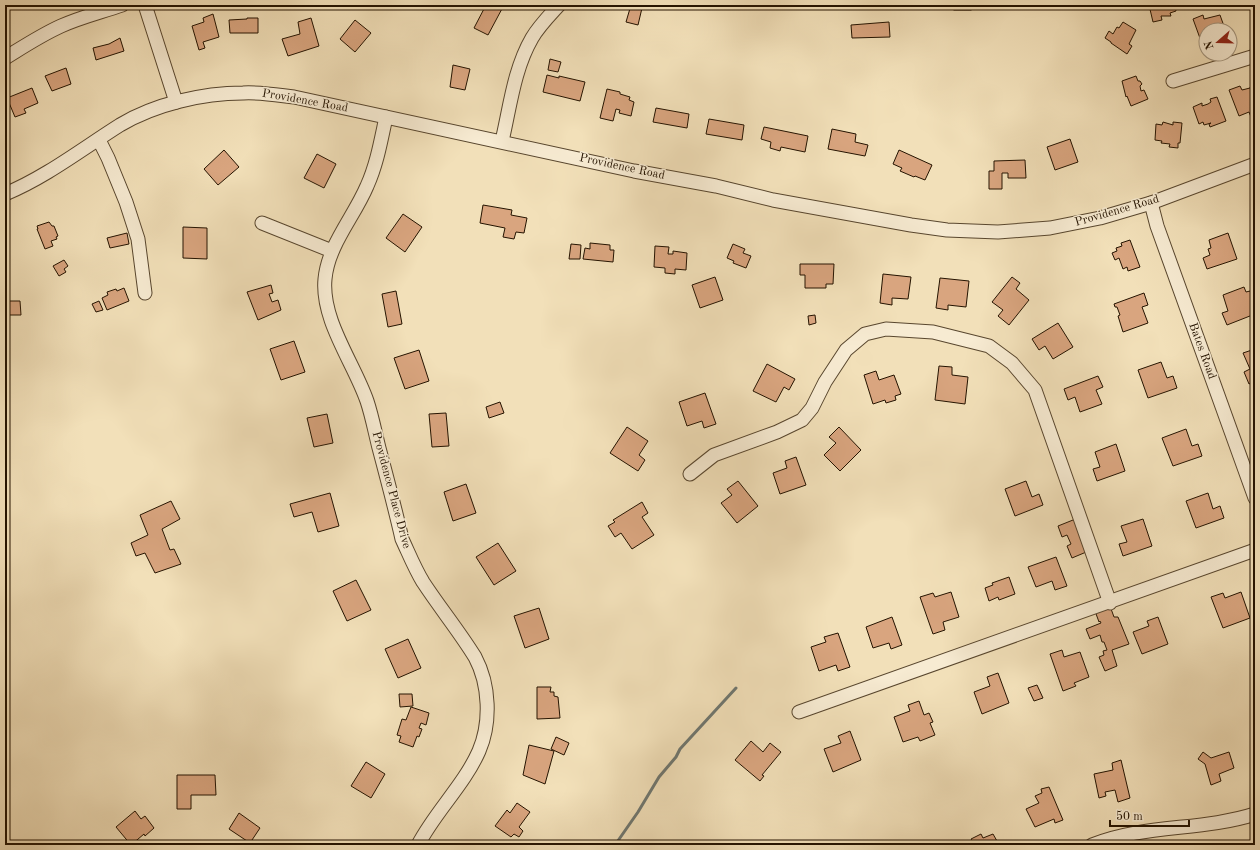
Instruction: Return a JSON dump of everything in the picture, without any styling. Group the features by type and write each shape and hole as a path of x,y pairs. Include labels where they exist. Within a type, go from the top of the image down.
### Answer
{"street":[{"path":"5,58 60,26 122,5"},
{"path":"145,5 176,102"},
{"path":"502,141 517,76 524,55 531,39 541,24 559,5"},
{"path":"1173,81 1255,56"},
{"name":"Providence Road","path":"5,194 65,162 122,124 147,112 176,102 198,97 242,92 294,97 773,200 946,230 998,232 1050,228 1100,218 1151,202 1255,164"},
{"name":"Providence Place Drive","path":"386,117 376,161 368,185 357,208 332,251 325,280 327,307 332,322 359,379 367,402 402,539 422,581 475,658 482,675 487,695 484,737 478,751 470,768 418,845"},
{"path":"99,140 126,202 138,239 144,293"},
{"name":"Bates Road","path":"1151,202 1157,226 1255,498"},
{"path":"262,222 332,251"},
{"path":"690,474 714,455 777,432 802,420 812,408 825,382 846,350 865,334 886,329 933,332 989,346 1012,363 1035,390 1110,603"},
{"path":"799,712 935,662 1110,603 1255,550"},
{"path":"1092,845 1126,834 1237,820 1255,814"}],"building":[{"path":"486,5 504,5 488,35 474,28"},
{"path":"631,5 647,5 646,9 642,8 638,25 626,22"},
{"path":"954,5 971,5 971,10 954,10"},
{"path":"1149,5 1175,5 1176,11 1170,13 1171,16 1161,16 1162,20 1153,22"},
{"path":"213,14 219,37 203,42 205,48 199,50 192,26 204,22 203,18"},
{"path":"1203,15 1204,19 1220,15 1222,22 1198,22 1198,33 1193,19"},
{"path":"258,18 258,33 230,33 229,20"},
{"path":"311,18 319,46 288,56 282,39 300,34 298,22"},
{"path":"355,20 371,33 355,52 340,39"},
{"path":"889,22 890,37 852,38 851,25"},
{"path":"1123,22 1136,30 1129,44 1132,46 1127,54 1105,38 1109,31 1113,34 1117,27 1119,28"},
{"path":"120,38 124,51 96,60 93,48 109,44"},
{"path":"550,59 561,62 558,72 548,70"},
{"path":"453,65 470,69 465,90 450,87"},
{"path":"66,68 71,84 52,91 45,76"},
{"path":"547,75 585,82 580,101 543,92"},
{"path":"1136,76 1138,81 1142,84 1140,86 1141,91 1144,90 1148,99 1131,106 1127,96 1126,97 1122,81"},
{"path":"1255,83 1255,116 1251,117 1249,112 1239,116 1229,90 1240,86 1242,90 1250,88 1251,85"},
{"path":"32,88 38,103 24,109 26,113 15,117 7,98"},
{"path":"607,89 620,92 620,94 630,97 629,100 634,102 631,116 619,113 620,110 616,109 613,121 600,118"},
{"path":"1217,97 1226,121 1210,127 1209,124 1211,123 1204,125 1203,122 1199,124 1193,107 1202,103 1202,106 1208,104 1211,102 1210,99"},
{"path":"656,108 689,114 687,128 653,122"},
{"path":"709,119 744,125 742,140 706,134"},
{"path":"1163,122 1173,125 1173,122 1182,123 1178,148 1169,147 1170,144 1161,143 1162,141 1155,140 1156,124 1162,125"},
{"path":"764,127 808,136 805,152 781,147 780,151 770,148 771,142 761,139"},
{"path":"832,129 856,134 855,142 868,145 865,156 828,149"},
{"path":"1070,139 1078,162 1055,170 1047,147"},
{"path":"224,150 239,167 218,185 204,169"},
{"path":"899,150 932,165 925,180 900,171 902,168 893,164"},
{"path":"317,154 336,164 324,188 304,178"},
{"path":"1025,160 1026,178 1008,178 1008,173 1002,173 1002,189 989,189 989,171 994,171 994,161"},
{"path":"483,205 512,210 511,215 527,218 524,233 516,232 514,239 503,237 505,228 480,223"},
{"path":"403,214 422,227 405,252 386,238"},
{"path":"49,222 52,226 54,226 58,236 56,237 57,239 51,241 53,246 45,249 37,226"},
{"path":"183,227 207,228 207,259 183,258"},
{"path":"127,233 129,244 110,248 107,238"},
{"path":"1228,233 1237,259 1207,269 1203,258 1210,255 1208,249 1211,248 1209,240"},
{"path":"1130,240 1140,267 1128,271 1127,267 1123,269 1119,258 1115,260 1112,253 1117,251 1116,248 1122,246 1121,243"},
{"path":"590,243 610,245 610,250 614,250 613,262 583,259 585,248 590,249"},
{"path":"571,244 581,245 580,259 569,259"},
{"path":"733,244 745,249 743,253 751,256 746,268 733,263 734,261 727,258"},
{"path":"655,246 669,247 668,254 673,254 673,251 687,253 686,270 675,269 675,274 665,273 665,268 654,267"},
{"path":"64,260 68,266 64,269 66,272 59,276 53,266"},
{"path":"800,264 834,264 833,284 826,284 826,288 805,288 805,275 800,275"},
{"path":"883,274 911,277 908,299 892,298 892,305 880,303"},
{"path":"715,277 723,300 700,308 692,285"},
{"path":"1012,277 1020,283 1016,289 1029,300 1009,325 998,316 1003,310 992,302"},
{"path":"940,278 969,281 966,307 948,305 948,310 936,308"},
{"path":"271,285 273,293 269,294 272,302 278,300 281,310 258,320 247,292"},
{"path":"1244,287 1246,292 1250,291 1254,302 1252,303 1255,314 1227,325 1222,313 1228,311 1223,295"},
{"path":"124,288 129,301 107,310 102,298 108,295 107,292 116,289 117,291"},
{"path":"396,291 402,324 388,327 382,294"},
{"path":"1144,293 1148,305 1142,307 1148,323 1123,332 1118,316 1120,315 1114,304"},
{"path":"5,301 20,301 21,315 5,315"},
{"path":"99,301 103,310 96,312 92,304"},
{"path":"815,315 816,323 809,325 808,316"},
{"path":"1058,323 1073,347 1053,359 1045,346 1039,350 1032,339"},
{"path":"294,341 305,372 281,380 270,349"},
{"path":"1255,349 1255,381 1249,384 1244,372 1250,369 1243,353"},
{"path":"419,350 429,381 405,389 394,358"},
{"path":"1161,362 1167,378 1173,376 1177,388 1148,398 1138,370"},
{"path":"767,364 795,379 789,390 784,387 776,402 753,391"},
{"path":"939,366 952,367 952,375 968,377 965,404 935,400"},
{"path":"876,371 879,380 894,375 901,394 895,396 896,400 886,403 885,400 873,404 864,375"},
{"path":"1098,376 1103,387 1096,390 1102,404 1080,412 1075,397 1068,400 1064,389"},
{"path":"705,393 716,424 704,428 702,421 687,426 679,402"},
{"path":"500,402 504,413 489,418 486,407"},
{"path":"446,413 449,446 432,447 429,414"},
{"path":"327,414 333,443 314,447 307,418"},
{"path":"627,427 648,441 639,455 645,460 638,471 610,453"},
{"path":"839,427 861,450 840,471 824,455 836,443 829,437"},
{"path":"1186,429 1192,446 1198,444 1202,456 1173,466 1162,438"},
{"path":"1116,444 1125,471 1097,481 1093,469 1100,467 1095,452"},
{"path":"796,457 806,485 780,494 773,473 787,468 785,461"},
{"path":"738,481 758,506 737,523 721,503 732,495 727,489"},
{"path":"1026,481 1032,497 1039,494 1043,505 1015,516 1005,489"},
{"path":"466,484 476,513 453,521 444,492"},
{"path":"330,493 339,526 318,532 312,512 294,517 290,504"},
{"path":"1208,493 1213,509 1220,506 1224,518 1196,528 1186,501"},
{"path":"171,501 180,519 162,529 170,550 174,549 181,564 155,573 145,553 136,556 131,543 148,535 140,515"},
{"path":"642,502 648,513 642,517 654,535 632,549 621,533 615,537 608,526 615,522 613,520"},
{"path":"1078,518 1091,550 1072,558 1067,546 1071,544 1067,535 1062,537 1058,526"},
{"path":"1143,519 1152,546 1123,556 1119,544 1127,542 1121,526"},
{"path":"498,543 516,571 494,585 476,557"},
{"path":"1056,557 1067,586 1055,590 1052,581 1036,587 1028,567"},
{"path":"1009,577 1015,594 999,600 998,597 989,601 985,588 993,585 992,583"},
{"path":"356,580 371,610 347,621 333,591"},
{"path":"951,592 959,617 943,622 945,630 933,634 920,597 933,593 935,597"},
{"path":"1241,592 1250,618 1223,628 1211,597 1223,593 1225,598"},
{"path":"1110,606 1114,617 1118,617 1129,644 1112,650 1117,666 1105,671 1099,657 1104,655 1103,651 1107,650 1104,642 1102,642 1100,635 1090,639 1086,629 1101,623 1100,621 1099,622 1095,611"},
{"path":"539,608 549,639 525,648 514,616"},
{"path":"892,617 902,645 891,649 889,643 873,648 866,627"},
{"path":"1158,617 1168,644 1142,654 1133,632 1149,626 1147,621"},
{"path":"838,633 850,667 838,671 836,665 819,671 811,647 826,642 824,637"},
{"path":"408,639 421,668 398,678 385,649"},
{"path":"1062,650 1064,657 1080,652 1089,677 1074,683 1076,686 1063,691 1050,654"},
{"path":"998,673 1009,703 982,714 974,692 990,686 987,677"},
{"path":"1037,685 1043,698 1034,701 1028,688"},
{"path":"537,687 551,687 550,692 554,692 554,696 558,697 560,718 537,719"},
{"path":"399,694 412,694 413,706 400,707"},
{"path":"919,701 924,715 929,713 933,722 930,723 935,735 920,741 918,737 903,742 894,717 910,711 908,705"},
{"path":"411,707 429,713 426,725 421,723 419,728 422,729 419,737 417,736 413,747 399,742 401,736 397,735 402,719 406,720"},
{"path":"850,731 861,760 833,772 824,749 841,743 838,736"},
{"path":"556,737 569,743 564,755 551,749"},
{"path":"751,741 763,752 770,743 781,752 762,775 764,776 760,781 735,760"},
{"path":"529,745 554,751 545,784 523,775"},
{"path":"1203,752 1211,758 1229,752 1234,768 1219,774 1221,781 1211,785 1205,764 1198,759"},
{"path":"1121,760 1130,798 1118,802 1115,790 1105,792 1106,796 1099,798 1094,774 1113,770 1112,763"},
{"path":"366,762 385,774 371,798 351,786"},
{"path":"177,775 215,775 216,795 191,795 191,809 177,809"},
{"path":"1049,787 1063,820 1055,823 1054,819 1035,827 1026,809 1039,803 1035,796 1042,793 1041,789"},
{"path":"517,803 530,812 519,827 523,831 519,837 514,834 511,837 495,826 507,810 510,813"},
{"path":"135,811 141,819 145,816 154,828 131,845 116,827"},
{"path":"239,813 260,828 250,843 229,829"},
{"path":"981,834 983,838 993,834 997,841 989,845 971,845 974,844 971,839"}],"waterway":[{"path":"615,845 638,812 659,777 676,757 680,749 736,688"}]}
